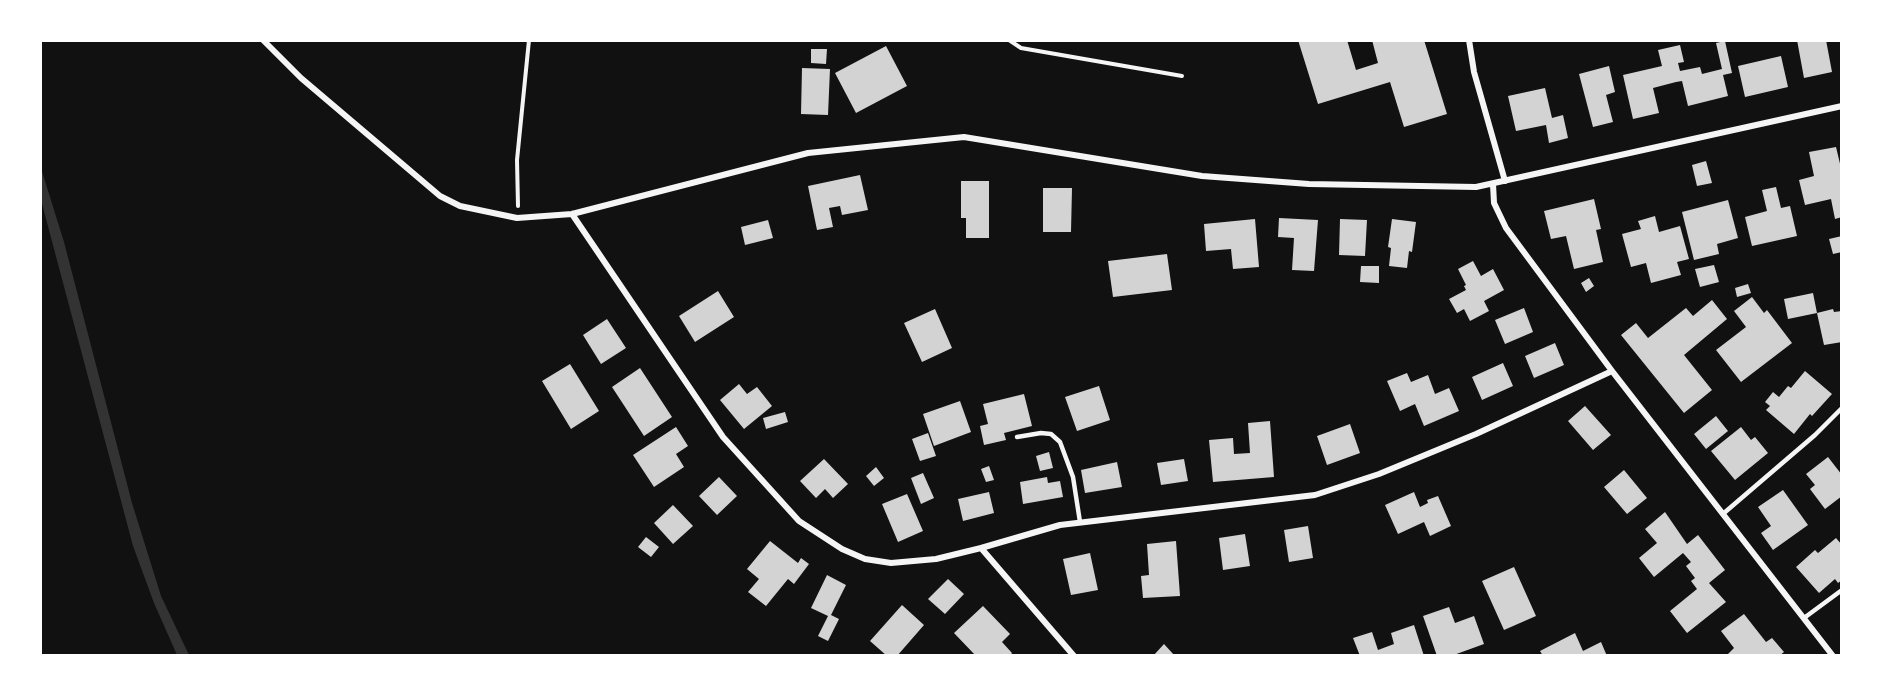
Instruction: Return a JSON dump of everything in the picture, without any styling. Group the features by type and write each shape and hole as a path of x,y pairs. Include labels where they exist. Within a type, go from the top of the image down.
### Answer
{"street":[{"path":"263,40 301,78 440,196 460,206 517,218 572,214 808,153 964,136 1202,176 1309,184 1476,187 1842,106"},
{"path":"1469,40 1474,72 1505,181"},
{"path":"1493,184 1494,203 1506,228 1612,371 1833,656"},
{"path":"572,214 723,437 799,521 842,549 864,559 891,563 936,559 1060,525 1315,495 1379,474 1476,434 1612,371"},
{"path":"981,548 1074,656"}],"lane":[{"path":"1724,513 1815,435 1842,408"},
{"path":"1017,437 1041,433 1051,434 1060,442 1073,477 1080,522"},
{"path":"1804,618 1842,590"}],"path":[{"path":"517,218 517,160 530,40"},
{"path":"1009,40 1021,48 1182,76"}],"shaded area":[{"path":"40,165 64,242 132,503 161,596 189,655 177,655 154,603 133,546 41,200"}],"building":[{"path":"1298,40 1347,40 1356,70 1378,63 1372,40 1424,40 1447,114 1404,127 1390,82 1318,104"},
{"path":"1797,40 1826,40 1832,72 1804,78"},
{"path":"1725,41 1732,73 1723,75 1728,96 1688,106 1682,81 1676,82 1653,88 1659,113 1633,119 1623,75 1662,66 1658,50 1680,45 1684,62 1678,63 1680,71 1700,67 1702,74 1722,69 1716,43"},
{"path":"886,46 907,86 856,113 835,73"},
{"path":"811,49 827,49 826,64 811,63"},
{"path":"1781,56 1788,87 1745,97 1738,66"},
{"path":"1609,66 1615,92 1606,95 1613,122 1593,127 1579,74"},
{"path":"802,68 830,69 828,115 801,114"},
{"path":"1545,88 1552,118 1563,115 1568,138 1549,143 1546,125 1516,131 1508,96"},
{"path":"1836,147 1842,172 1842,217 1835,219 1831,199 1805,205 1799,180 1814,176 1809,152"},
{"path":"1706,161 1712,183 1697,186 1692,165"},
{"path":"860,175 868,210 842,215 840,206 829,208 833,227 817,230 808,186"},
{"path":"961,181 989,181 989,238 966,238 966,218 961,218"},
{"path":"1776,187 1781,208 1790,206 1797,236 1752,246 1745,217 1767,211 1762,190"},
{"path":"1043,188 1072,188 1071,232 1043,232"},
{"path":"1594,199 1601,229 1596,230 1603,262 1574,269 1566,236 1551,239 1544,211"},
{"path":"1728,200 1738,238 1717,244 1719,254 1694,260 1682,212"},
{"path":"1655,216 1659,232 1680,226 1689,259 1677,262 1681,275 1651,283 1646,263 1631,267 1622,234 1641,229 1638,221"},
{"path":"1279,218 1318,220 1314,271 1292,270 1294,238 1278,237"},
{"path":"1255,219 1259,267 1233,269 1231,249 1206,251 1204,224"},
{"path":"1340,219 1367,220 1365,256 1339,255"},
{"path":"1392,219 1416,222 1412,252 1409,251 1407,268 1389,266 1391,248 1388,247"},
{"path":"768,220 773,238 745,245 741,227"},
{"path":"1842,236 1842,252 1833,254 1829,239"},
{"path":"1167,254 1172,290 1113,297 1108,261"},
{"path":"1473,261 1481,276 1493,269 1504,290 1484,301 1489,311 1470,321 1464,309 1457,313 1449,299 1466,290 1458,269"},
{"path":"1714,265 1719,282 1700,287 1695,269"},
{"path":"1361,266 1379,266 1379,283 1360,282"},
{"path":"1589,278 1594,286 1586,292 1581,283"},
{"path":"1748,284 1751,293 1737,297 1735,288"},
{"path":"718,291 734,317 695,342 679,316"},
{"path":"1813,293 1817,313 1788,319 1784,299"},
{"path":"1752,297 1764,313 1767,310 1792,343 1741,382 1716,350 1746,327 1734,311"},
{"path":"1712,300 1727,319 1684,355 1712,390 1684,413 1621,335 1636,323 1648,338 1686,308 1693,316"},
{"path":"1524,308 1533,332 1505,344 1495,320"},
{"path":"935,309 952,348 922,362 904,323"},
{"path":"1833,309 1834,312 1842,311 1842,342 1824,345 1817,313"},
{"path":"607,319 626,348 601,364 583,335"},
{"path":"1555,343 1564,365 1534,378 1525,356"},
{"path":"1503,363 1513,386 1482,400 1472,377"},
{"path":"570,364 599,411 571,429 542,381"},
{"path":"640,368 672,417 644,436 612,387"},
{"path":"1805,371 1832,394 1812,416 1810,414 1794,434 1766,410 1770,406 1765,402 1773,392 1779,397 1788,386 1791,388"},
{"path":"1407,373 1411,382 1428,375 1435,394 1449,388 1459,411 1424,426 1415,404 1400,411 1387,381"},
{"path":"739,384 747,394 757,387 772,406 744,429 720,400"},
{"path":"1099,386 1110,420 1077,431 1065,397"},
{"path":"1024,394 1032,426 1004,433 1006,440 984,445 980,426 988,424 983,404"},
{"path":"960,401 971,432 934,446 923,414"},
{"path":"1585,406 1611,435 1593,450 1568,421"},
{"path":"785,412 788,422 766,429 763,418"},
{"path":"1716,416 1728,431 1706,449 1694,434"},
{"path":"1270,421 1274,477 1213,482 1209,440 1233,438 1234,454 1250,453 1248,423"},
{"path":"1350,424 1360,453 1327,465 1317,436"},
{"path":"676,427 688,446 676,454 684,467 654,487 633,455"},
{"path":"1741,427 1751,440 1755,437 1768,453 1735,480 1711,451"},
{"path":"928,433 936,456 920,461 912,439"},
{"path":"1049,452 1053,468 1040,471 1036,456"},
{"path":"1828,457 1842,475 1842,496 1825,509 1810,489 1815,485 1806,474"},
{"path":"824,459 848,484 833,498 825,489 816,498 800,481"},
{"path":"1184,459 1188,481 1161,485 1157,463"},
{"path":"1117,462 1122,487 1085,493 1081,470"},
{"path":"989,466 994,480 986,482 981,469"},
{"path":"876,467 884,478 874,486 866,476"},
{"path":"1624,470 1647,498 1627,514 1604,487"},
{"path":"923,473 934,498 921,504 911,478"},
{"path":"719,477 737,496 717,515 699,496"},
{"path":"1047,477 1048,483 1060,481 1063,497 1023,504 1020,482"},
{"path":"1783,490 1808,525 1773,550 1761,533 1771,526 1758,507"},
{"path":"989,492 994,513 963,521 958,499"},
{"path":"1414,492 1420,507 1428,503 1427,500 1438,496 1451,526 1430,536 1424,522 1398,534 1385,505"},
{"path":"907,494 923,531 898,542 882,504"},
{"path":"673,505 693,526 673,544 654,523"},
{"path":"1665,512 1687,544 1698,535 1725,570 1709,583 1726,602 1687,633 1670,611 1697,589 1691,581 1695,578 1686,566 1691,562 1683,553 1654,577 1639,558 1657,543 1645,529"},
{"path":"1308,526 1313,558 1289,562 1284,530"},
{"path":"1245,534 1250,566 1223,570 1219,538"},
{"path":"646,537 659,547 651,557 638,547"},
{"path":"1836,538 1842,545 1842,580 1838,583 1835,579 1819,593 1796,567 1815,550 1818,553"},
{"path":"770,541 798,563 801,558 809,564 794,584 788,579 766,606 748,592 759,579 747,569"},
{"path":"1176,541 1180,596 1143,598 1141,576 1149,575 1147,544"},
{"path":"1090,553 1098,590 1071,595 1063,559"},
{"path":"1514,567 1536,616 1504,630 1482,581"},
{"path":"827,575 846,585 831,615 839,619 828,641 818,636 828,616 811,608"},
{"path":"948,579 964,594 945,614 928,599"},
{"path":"902,605 924,625 897,656 887,656 870,641"},
{"path":"983,606 1010,634 1002,642 1012,653 1010,656 976,656 954,633"},
{"path":"1449,607 1455,623 1474,616 1484,644 1451,656 1437,656 1423,616"},
{"path":"1744,614 1766,642 1772,638 1784,652 1779,656 1726,656 1734,648 1721,631"},
{"path":"1414,625 1424,656 1360,656 1353,638 1372,632 1378,650 1394,644 1391,633"},
{"path":"1575,633 1583,651 1601,642 1607,656 1543,656 1540,651"},
{"path":"1164,644 1175,656 1153,656"}]}
